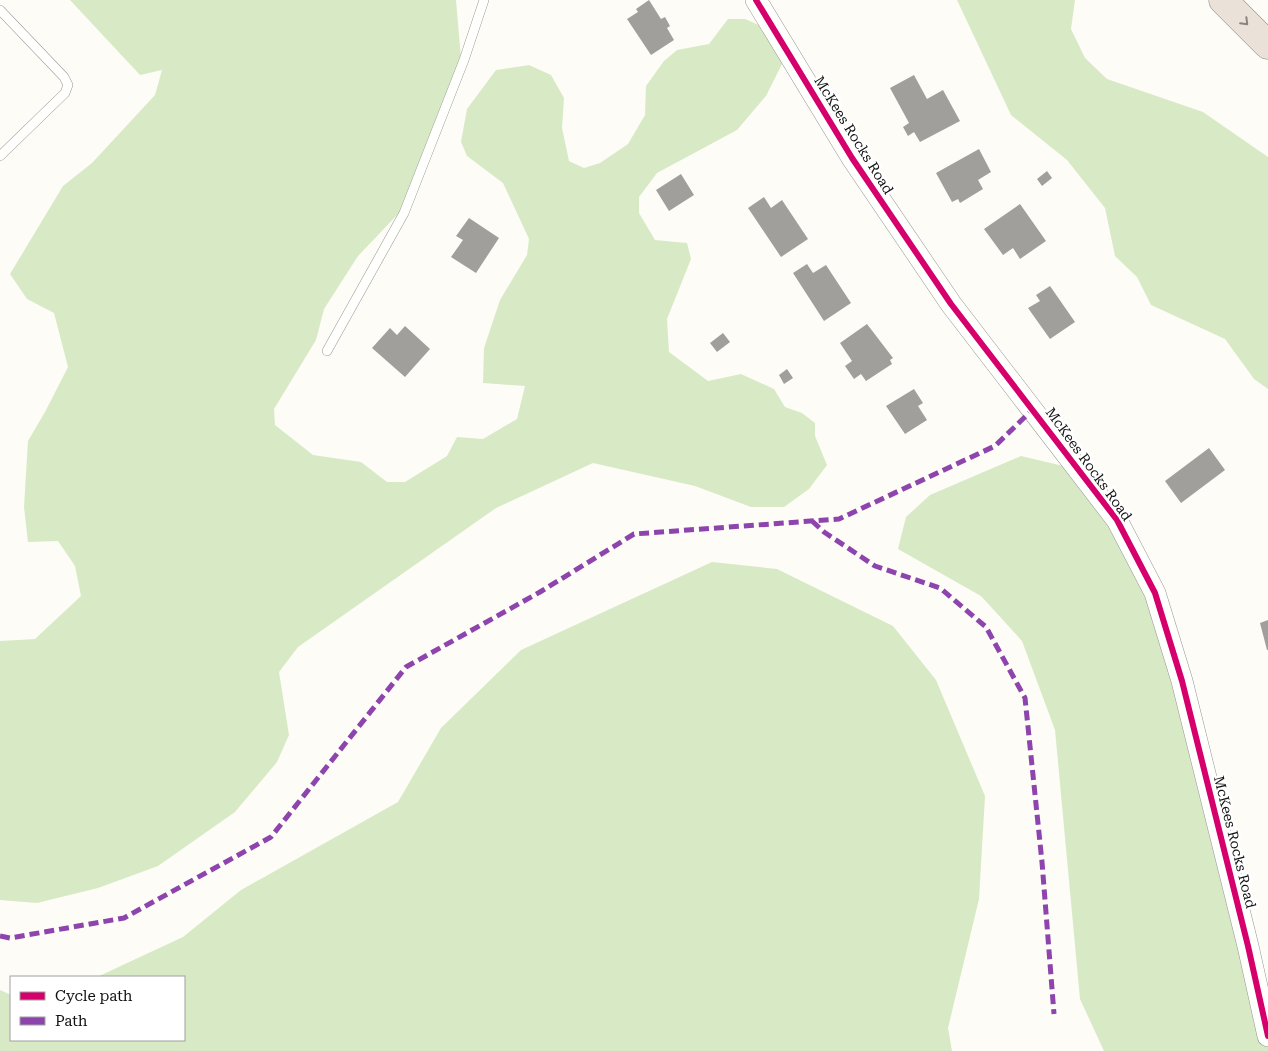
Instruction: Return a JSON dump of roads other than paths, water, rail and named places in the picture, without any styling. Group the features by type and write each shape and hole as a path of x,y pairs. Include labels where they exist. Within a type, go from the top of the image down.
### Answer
{"highway":[{"path":"1223,0 1268,44"}],"street":[{"name":"McKees Rocks Road","path":"756,0 852,158 951,304 1117,520 1155,593 1182,681 1248,946 1268,1036"}],"lane":[{"path":"327,351 404,213 464,60 484,0"},
{"path":"0,156 65,93 68,85 64,77 1,13"}]}
